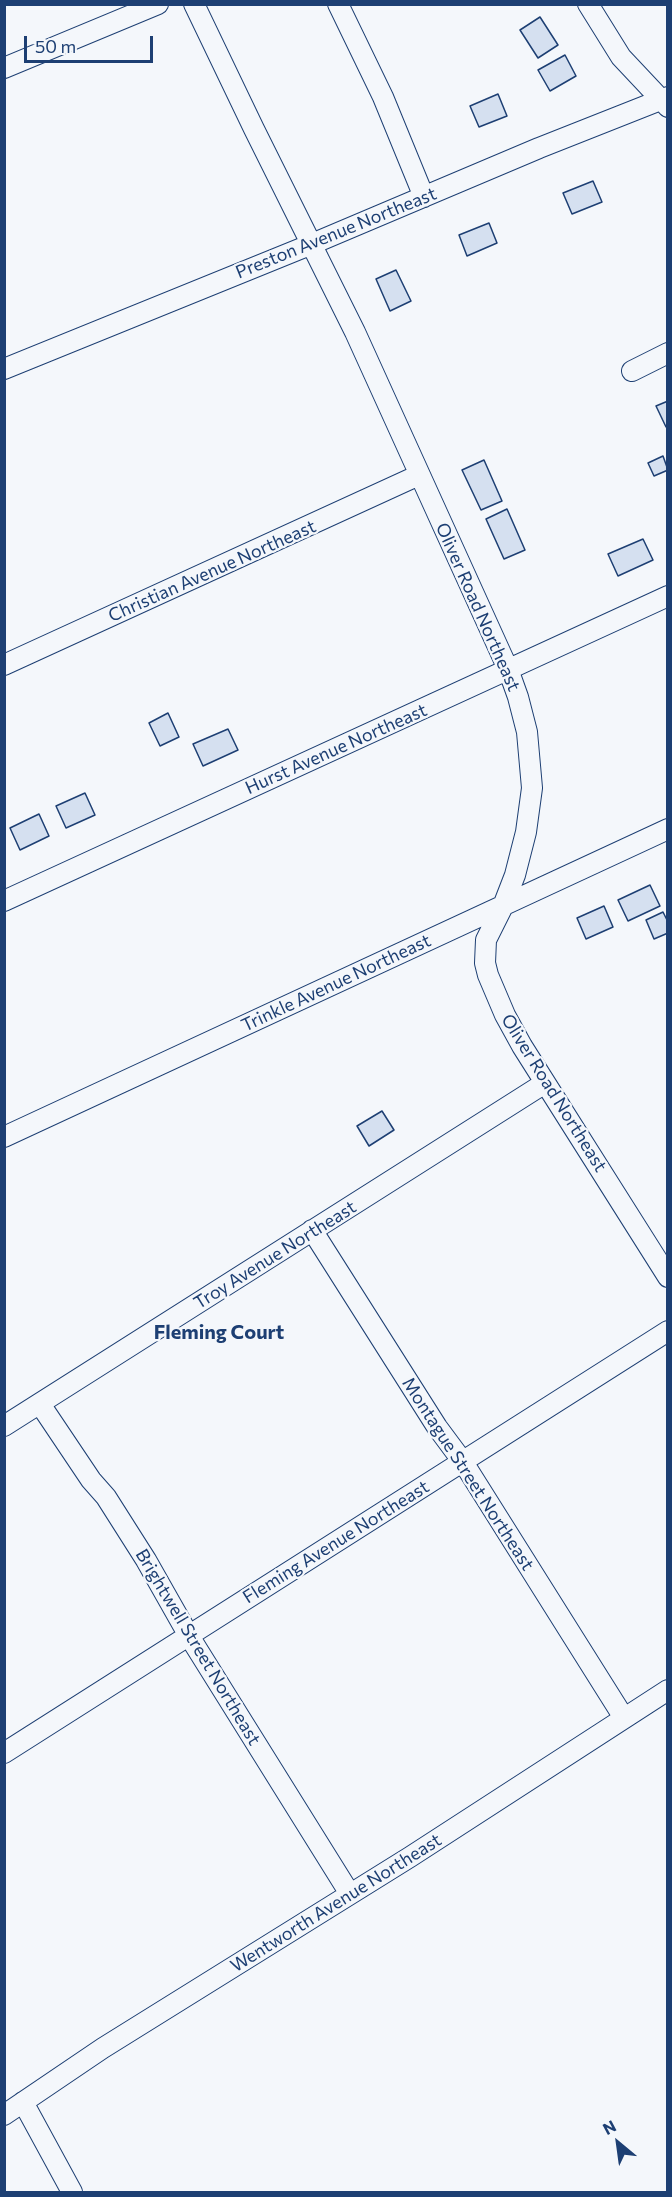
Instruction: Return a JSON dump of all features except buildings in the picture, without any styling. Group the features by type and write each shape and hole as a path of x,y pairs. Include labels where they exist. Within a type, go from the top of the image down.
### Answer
{"street":[{"path":"4,68 158,4"},
{"name":"Oliver Road Northeast","path":"194,4 355,332 519,697 527,732 532,788 526,832 515,875 486,940 485,963 505,1015 545,1083 668,1277"},
{"path":"338,4 383,97 424,197"},
{"path":"588,4 621,57 665,101"},
{"name":"Preston Avenue Northeast","path":"4,369 312,244 539,148 665,101"},
{"path":"632,372 668,353"},
{"name":"Christian Avenue Northeast","path":"4,665 419,475"},
{"name":"Hurst Avenue Northeast","path":"4,901 668,596"},
{"name":"Trinkle Avenue Northeast","path":"4,1137 668,829"},
{"name":"Troy Avenue Northeast","path":"4,1426 545,1083"},
{"name":"Montague Street Northeast","path":"312,1230 437,1427 463,1462 624,1718"},
{"name":"Fleming Avenue Northeast","path":"4,1753 668,1331"},
{"name":"Brightwell Street Northeast","path":"40,1404 91,1480 106,1497 146,1560 189,1636 350,1894"},
{"name":"Wentworth Avenue Northeast","path":"4,2115 103,2048 350,1894 668,1689"},
{"path":"23,2102 72,2193"}],"district":[{"name":"Fleming Court","path":"219,1332"}]}
